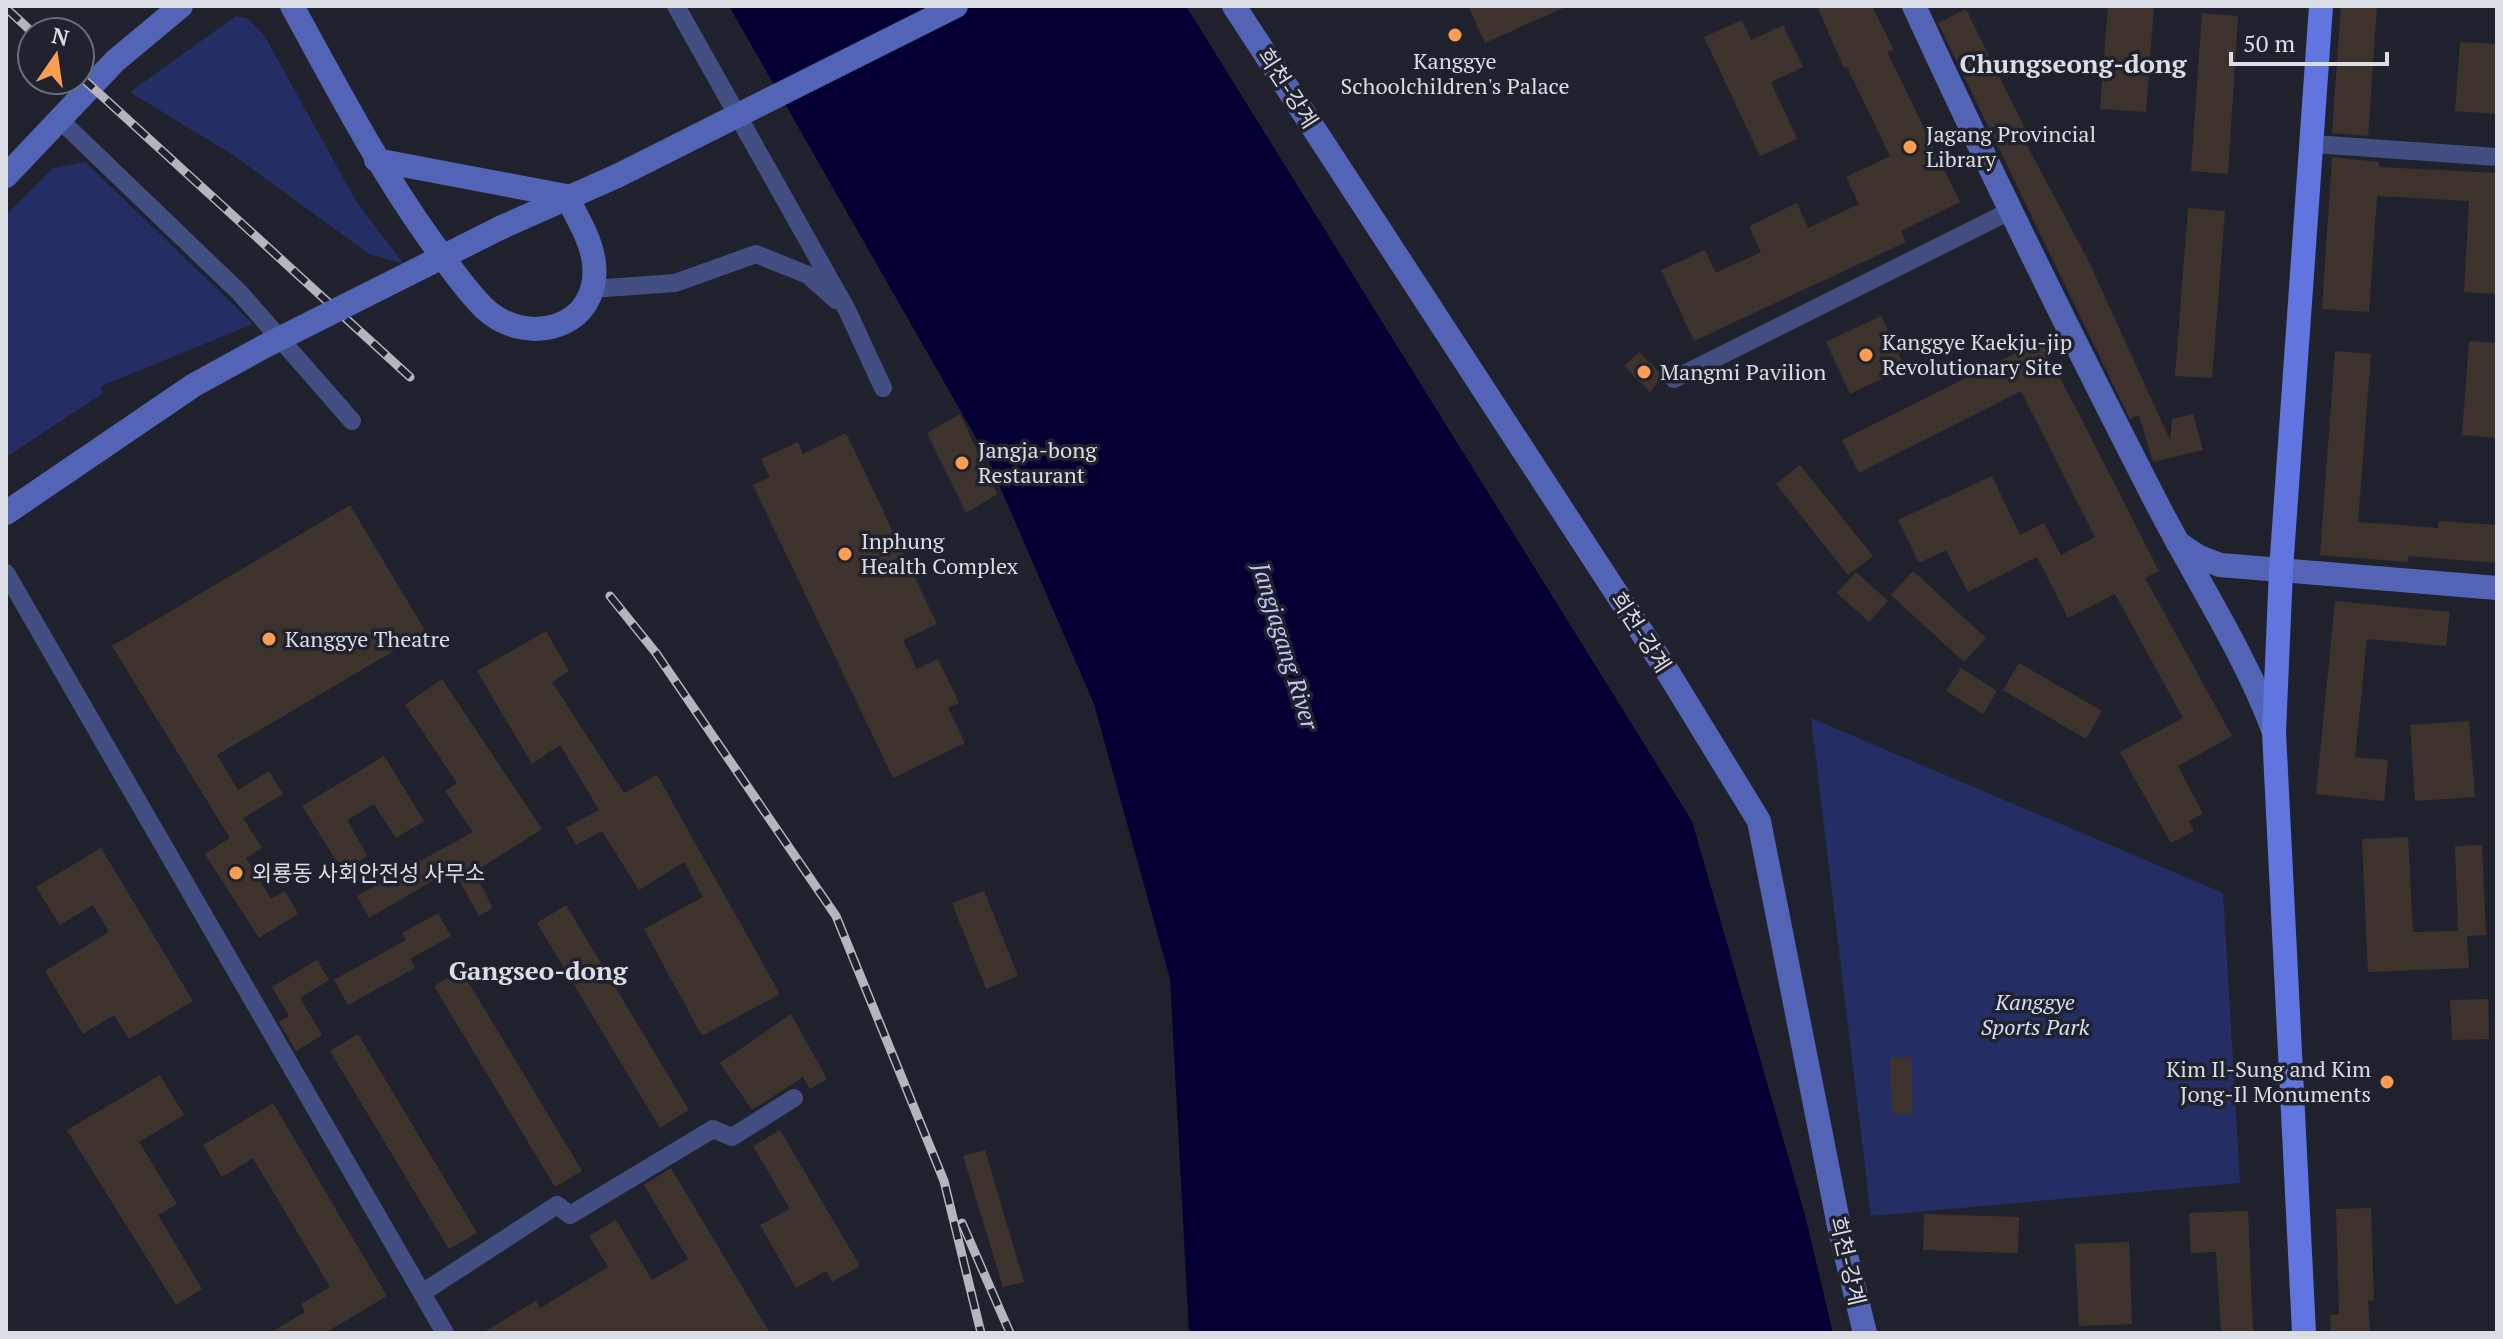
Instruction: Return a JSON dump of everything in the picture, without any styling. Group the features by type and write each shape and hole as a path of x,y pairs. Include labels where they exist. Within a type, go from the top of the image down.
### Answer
{"main road":[{"path":"6,176 115,61 181,6"},
{"path":"292,6 376,160 464,286 487,310 506,322 532,331 556,326 574,317 592,289 594,264 588,240 566,196"},
{"path":"6,513 194,385 265,346 566,196 617,176 956,6"},
{"name":"희천-강계","path":"1234,6 1669,674 1759,821 1840,1231 1865,1333"},
{"path":"1914,6 2008,212 2176,541 2255,681 2274,732"},
{"path":"2304,1333 2274,732 2281,570 2314,144 2321,6"},
{"path":"376,160 566,196"},
{"path":"2176,541 2199,557 2220,565 2497,588"}],"street":[{"path":"676,6 847,310 883,388"},
{"path":"59,119 240,293 352,421"},
{"path":"2314,144 2497,157"},
{"path":"1674,379 2008,212"},
{"path":"592,289 675,283 756,254 808,275 847,310"},
{"path":"6,573 445,1333"},
{"path":"422,1293 557,1205 570,1215 713,1129 732,1137 794,1098"}],"green space":[{"path":"236,16 247,18 264,35 357,203 404,264 369,254 233,155 130,92"},
{"path":"85,162 253,324 101,386 102,394 6,457 6,215 53,168"},
{"name":"Kanggye Sports Park","path":"1811,718 2223,893 2240,1183 1871,1216"}],"water":[{"name":"Jangjagang River","path":"729,6 1186,6 1692,821 1805,1215 1833,1333 1189,1333 1170,979 1094,704 987,457"}],"building":[{"path":"1468,6 1568,6 1485,43"},
{"path":"1817,6 1872,6 1894,50 1887,52 1960,202 1901,231 1906,242 1694,341 1661,270 1705,250 1716,273 1761,252 1749,226 1797,203 1808,228 1859,204 1846,177 1890,156 1847,67 1844,68"},
{"path":"2108,6 2154,6 2146,112 2100,109"},
{"path":"2341,6 2377,6 2368,136 2332,133"},
{"path":"1966,9 2027,133 2022,136 2090,264 2170,440 2172,419 2193,414 2203,450 2153,462 2139,415 2130,419 1938,23"},
{"path":"2202,13 2238,16 2228,174 2191,171"},
{"path":"1742,20 1751,40 1783,25 1803,67 1771,82 1797,139 1760,156 1704,37"},
{"path":"2460,42 2497,44 2497,114 2455,111"},
{"path":"2332,157 2379,162 2379,167 2497,173 2497,294 2464,292 2469,201 2377,196 2369,312 2322,309"},
{"path":"2188,208 2225,211 2212,378 2175,376"},
{"name":"Kanggye Kaekju-jip Revolutionary Site","path":"1881,316 1905,368 1850,394 1826,342"},
{"path":"2041,340 2159,571 2145,578 2232,736 2178,766 2203,814 2189,821 2194,831 2171,843 2120,752 2183,718 2115,594 2068,618 2037,557 1968,592 1946,550 1919,563 1898,520 1992,476 2020,535 2044,523 2061,555 2095,537 2021,391 1859,473 1842,440"},
{"path":"2469,341 2497,343 2497,438 2462,435"},
{"path":"2335,351 2371,354 2358,522 2438,528 2439,521 2497,525 2497,563 2408,556 2408,562 2320,555"},
{"name":"Mangmi Pavilion","path":"1639,352 1663,376 1650,392 1624,366"},
{"name":"Jangja-bong Restaurant","path":"960,414 997,494 966,513 927,433"},
{"name":"Inphung Health Complex","path":"846,433 937,624 903,640 917,669 938,659 959,703 948,708 965,743 893,778 753,485 770,477 761,459 798,442 803,454"},
{"path":"1800,465 1873,556 1848,575 1776,484"},
{"name":"Kanggye Theatre","path":"350,505 426,632 217,755 238,790 269,771 283,794 243,818 262,848 246,858 271,899 285,891 298,914 259,938 205,854 230,838 112,646"},
{"path":"1913,571 1986,638 1964,662 1891,595"},
{"path":"1856,572 1888,601 1869,622 1837,593"},
{"path":"2335,601 2450,612 2446,646 2367,639 2355,757 2388,760 2384,801 2316,794"},
{"path":"546,631 569,671 552,682 624,793 657,775 780,994 702,1036 644,929 703,897 684,862 639,890 602,831 576,845 566,828 599,810 560,745 532,764 477,671"},
{"path":"2019,663 2102,711 2086,739 2003,690"},
{"path":"1961,668 1997,691 1983,714 1946,691"},
{"path":"442,679 542,829 474,872 493,908 479,916 453,869 369,918 357,896 473,832 445,791 457,783 405,705"},
{"path":"2469,721 2475,797 2415,801 2410,725"},
{"path":"384,756 424,821 396,838 374,804 347,820 367,856 343,871 302,806"},
{"path":"2408,837 2413,932 2458,931 2455,846 2482,845 2486,935 2467,936 2469,968 2368,972 2362,839"},
{"path":"101,848 193,1001 129,1039 114,1015 83,1034 45,971 109,932 93,905 60,925 36,887"},
{"path":"984,891 1018,976 986,989 952,903"},
{"path":"566,905 689,1110 660,1128 537,923"},
{"path":"438,913 451,936 410,959 415,968 348,1005 334,980 406,940 402,933"},
{"path":"317,960 329,980 300,998 322,1035 296,1051 279,1022 289,1016 272,987"},
{"path":"461,970 582,1171 555,1187 434,986"},
{"path":"2488,999 2489,1039 2452,1040 2450,1000"},
{"path":"791,1014 827,1079 810,1089 803,1077 752,1110 720,1063"},
{"path":"358,1034 477,1233 449,1249 330,1051"},
{"path":"1911,1057 1913,1114 1892,1114 1890,1058"},
{"path":"160,1075 184,1115 139,1142 177,1204 158,1215 202,1289 176,1305 67,1130"},
{"path":"273,1103 387,1296 325,1333 270,1333 305,1312 301,1304 330,1287 253,1158 222,1177 203,1145"},
{"path":"780,1130 860,1266 832,1282 826,1271 796,1288 760,1225 790,1209 753,1146"},
{"path":"985,1150 1024,1282 1003,1287 963,1156"},
{"path":"671,1168 770,1333 482,1333 536,1301 540,1308 608,1267 589,1236 616,1220 652,1280 688,1259 644,1185"},
{"path":"2371,1208 2374,1300 2368,1301 2370,1333 2331,1333 2330,1315 2339,1315 2336,1209"},
{"path":"2248,1211 2253,1333 2221,1333 2216,1252 2191,1253 2189,1213"},
{"path":"1924,1214 2019,1217 2018,1253 1923,1250"},
{"path":"2129,1242 2132,1324 2079,1326 2075,1244"}],"railway":[{"path":"6,8 16,17"},
{"path":"96,91 410,377"},
{"path":"610,596 656,653 836,916 944,1181 981,1333"},
{"path":"962,1223 1010,1333"}],"place":[{"name":"Kanggye Schoolchildren's Palace","path":"1455,35"},
{"name":"Jagang Provincial Library","path":"1910,147"},
{"name":"Kanggye Kaekju-jip Revolutionary Site","path":"1866,355"},
{"name":"Mangmi Pavilion","path":"1644,372"},
{"name":"Jangja-bong Restaurant","path":"962,463"},
{"name":"Inphung Health Complex","path":"845,554"},
{"name":"Kanggye Theatre","path":"269,639"},
{"name":"외룡동 사회안전성 사무소","path":"236,873"},
{"name":"Kim Il-Sung and Kim Jong-Il Monuments","path":"2387,1082"}],"district":[{"name":"Chungseong-dong","path":"2073,64"},
{"name":"Gangseo-dong","path":"538,971"}]}
